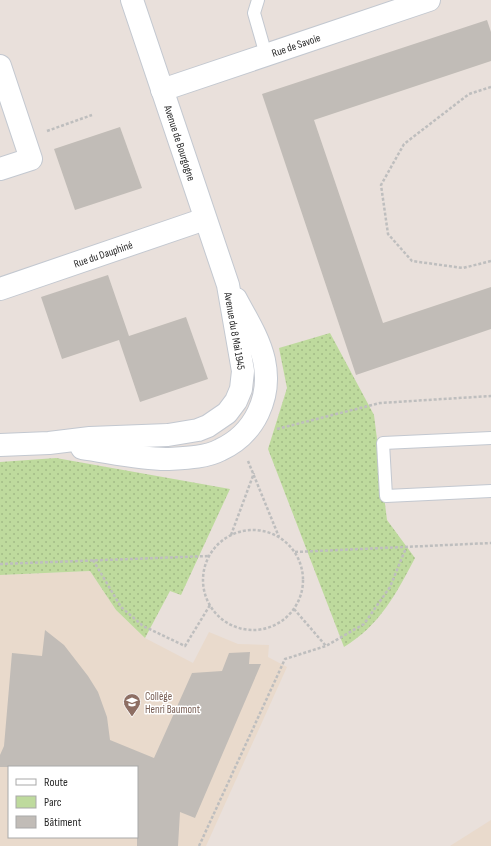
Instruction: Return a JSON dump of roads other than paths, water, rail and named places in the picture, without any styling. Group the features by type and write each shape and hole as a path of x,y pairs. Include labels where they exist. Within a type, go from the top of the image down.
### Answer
{"street":[{"name":"Avenue de Bourgogne","path":"132,0 228,285"},
{"name":"Rue de Savoie","path":"162,90 430,0"},
{"path":"0,66 31,159 0,169"},
{"name":"Rue du Dauphiné","path":"0,288 205,219"},
{"name":"Avenue du 8 Mai 1945","path":"49,443 146,458 165,459 196,456 219,451 237,439 253,422 260,411 266,389 266,374 258,343 228,285"},
{"name":"Avenue du 8 Mai 1945","path":"0,445 49,443 90,438 168,435 208,426 227,413 239,395 243,379 228,285"}],"lane":[{"path":"258,0 254,13 266,55"},
{"path":"491,438 383,443 386,496 491,491"}],"place":[{"name":"Collège Henri Baumont","path":"132,717"}]}
